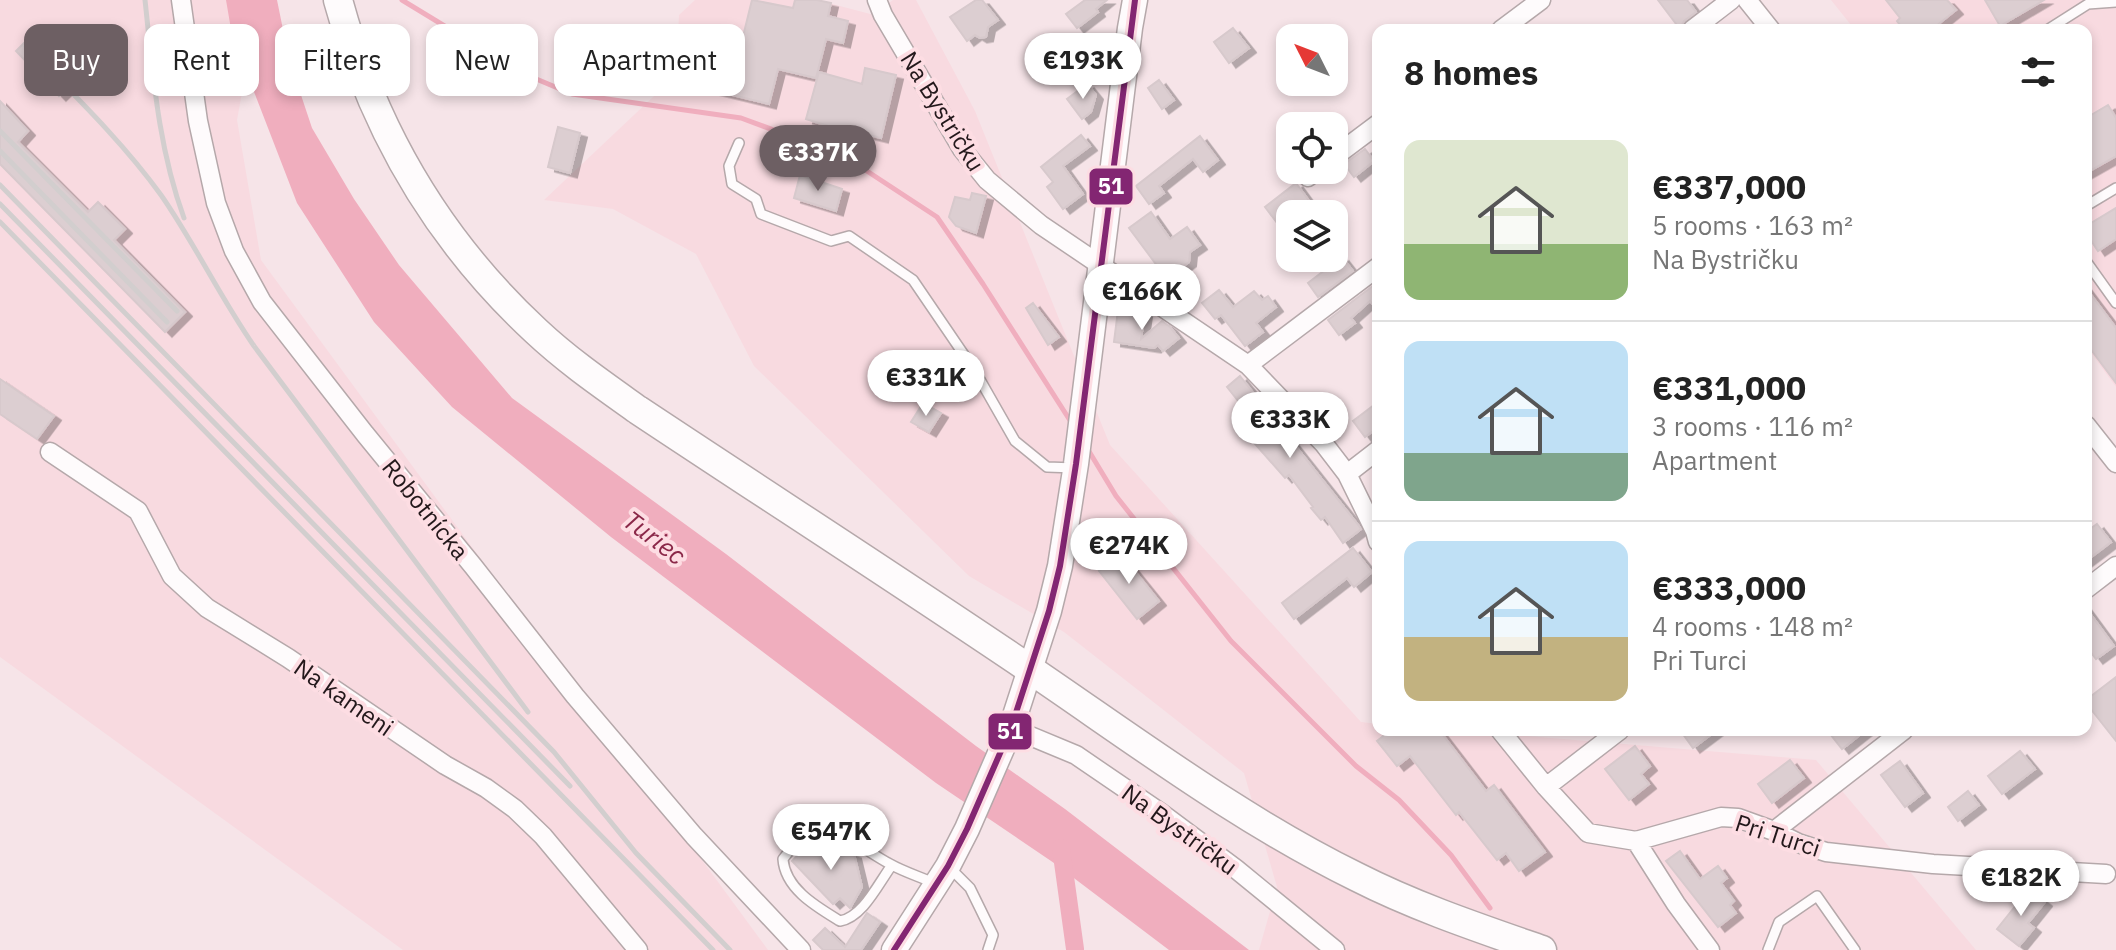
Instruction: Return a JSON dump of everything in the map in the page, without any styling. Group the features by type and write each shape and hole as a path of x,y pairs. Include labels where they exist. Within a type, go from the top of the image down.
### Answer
{"main road":[{"path":"338,0 349,42 371,98 420,194 460,250 509,306 568,358 638,410 1213,794 1356,877 1417,904 1542,950"}],"street":[{"name":"Robotnícka","path":"181,0 198,121 216,203 234,251 262,302 575,696 694,836 801,950"},
{"name":"Na Bystričku","path":"877,0 974,166 1023,212 1100,267"},
{"path":"1509,24 1541,0"},
{"path":"1700,24 1731,0"},
{"path":"1747,0 1766,24"},
{"path":"894,950 967,829 1008,735 1049,611 1060,566 1075,466 1130,28 1139,4"},
{"path":"1348,146 1372,128"},
{"path":"1100,267 1248,365 1324,444 1347,474 1372,525"},
{"path":"1248,365 1372,272"},
{"path":"2092,433 2116,463"},
{"name":"Na kameni","path":"50,452 138,511 172,576 207,608 515,809 543,836 638,950"},
{"path":"1347,474 1372,455"},
{"path":"2092,584 2116,566"},
{"name":"Na Bystričku","path":"1008,735 1076,755 1236,869 1335,950"},
{"name":"Pri Turci","path":"1505,736 1588,833 1636,841 1721,817 1738,818 1826,852 1933,864 2106,874"},
{"path":"1546,787 1612,736"},
{"path":"1774,831 1896,736"},
{"path":"1636,841 1710,950"}],"lane":[{"path":"2056,24 2088,4 2116,2"},
{"path":"739,143 729,166 732,184 756,199 761,214 831,241 849,236 913,280 975,371 1015,441 1047,467 1075,466"},
{"path":"2092,202 2116,188"},
{"path":"2092,269 2116,303"},
{"path":"892,865 862,908 850,919 840,921 796,889 784,871 783,859 795,843 817,831 843,835 892,865 942,875 970,888 993,935 988,950"},
{"path":"1768,950 1779,922 1817,896 1855,950"}],"shaded area":[{"path":"0,0 259,0 255,24 144,24 144,96 241,96 237,120 261,260 768,950 403,950 0,657"},
{"path":"695,0 817,0 874,15 893,0 916,0 975,111 1110,445 1361,722 1372,723 1372,736 1528,736 1816,760 1976,950 1259,950 1277,887 1244,773 1064,632 969,576 754,366 696,254 613,209 544,200 654,96 745,96 745,24 679,24 679,15"},
{"path":"1831,0 2116,0 2116,387 2092,354 2092,24 1850,24"}],"water":[{"name":"Turiec","path":"226,0 277,0 282,24 275,24 275,96 301,96 312,128 354,199 399,265 512,398 726,554 1249,950 1169,950 1054,863 936,783 611,537 452,407 374,322 297,203 256,96 259,96 259,24 230,24"}],"building":[{"path":"752,0 793,8 795,0 831,3 828,16 848,21 843,43 826,39 816,78 778,69 769,104 736,96 745,96 745,28"},
{"path":"976,0 982,0 998,20 988,27 986,37 975,35 967,41 950,17"},
{"path":"1085,0 1107,0 1096,9 1098,12 1077,28 1066,14"},
{"path":"1658,0 1687,0 1696,12 1682,24 1676,24"},
{"path":"1886,0 1947,0 1956,10 1938,24 1899,24 1897,21 1900,18"},
{"path":"1985,0 2044,0 2003,24 1999,24"},
{"path":"1233,28 1249,48 1229,63 1214,42"},
{"path":"1092,37 1107,57 1091,69 1076,50"},
{"path":"24,43 24,59 16,51"},
{"path":"865,68 896,75 881,138 861,133 860,136 806,119 819,72 862,84"},
{"path":"1159,80 1174,100 1162,109 1148,88"},
{"path":"1087,84 1096,95 1091,112 1082,119 1067,99"},
{"path":"0,101 28,131 18,142 88,212 98,202 125,229 114,240 185,312 165,332 0,164"},
{"path":"2108,105 2116,118 2116,156 2092,170 2092,114"},
{"path":"558,127 580,133 570,173 548,167"},
{"path":"1081,135 1090,146 1063,166 1083,194 1063,209 1047,187 1053,182 1041,167"},
{"path":"1200,136 1218,160 1203,172 1193,159 1159,186 1164,193 1149,204 1136,186"},
{"path":"1365,149 1372,163 1354,177 1348,169 1348,161"},
{"path":"800,175 842,189 836,211 794,198"},
{"path":"1295,184 1308,200 1276,200 1276,222 1265,207"},
{"path":"972,193 986,196 976,233 956,226 949,217 955,197 970,200"},
{"path":"2116,208 2116,239 2098,251 2092,242 2092,222"},
{"path":"1151,212 1170,239 1187,227 1200,245 1190,252 1189,262 1177,271 1174,267 1164,275 1129,228"},
{"path":"1348,265 1353,271 1318,297 1308,283 1322,272 1348,272"},
{"path":"1372,287 1372,304 1370,301 1351,318 1355,323 1339,335 1328,320"},
{"path":"1219,290 1233,307 1254,291 1262,300 1268,296 1276,307 1256,323 1263,332 1245,346 1221,315 1215,319 1202,303"},
{"path":"2092,296 2116,328 2116,383 2092,351"},
{"path":"1033,303 1059,337 1048,345 1026,308"},
{"path":"1118,310 1145,313 1141,339 1162,321 1179,338 1163,351 1158,345 1154,348 1114,342"},
{"path":"1240,376 1361,529 1343,543 1325,517 1321,520 1311,508 1289,475 1285,478 1234,420 1246,411 1227,387"},
{"path":"0,379 54,416 37,439 0,414"},
{"path":"923,403 941,413 929,432 911,422"},
{"path":"1372,407 1372,432 1365,437 1353,421"},
{"path":"2097,524 2111,542 2092,556 2092,528"},
{"path":"1353,548 1372,572 1354,587 1347,578 1294,619 1282,603"},
{"path":"1121,554 1159,601 1137,619 1099,571"},
{"path":"2092,616 2114,646 2096,659 2092,654"},
{"path":"2116,677 2116,741 2092,711 2092,695"},
{"path":"1383,736 1444,736 1486,791 1494,785 1545,852 1519,871 1506,853 1497,860 1459,812 1456,815 1410,756 1397,766 1377,741"},
{"path":"1684,736 1709,736 1693,748"},
{"path":"1832,736 1858,736 1842,749"},
{"path":"1635,746 1650,766 1641,774 1649,784 1629,800 1605,769"},
{"path":"2020,751 2035,769 2002,794 1988,776"},
{"path":"1790,760 1804,778 1772,803 1758,784"},
{"path":"1900,761 1923,793 1905,807 1881,775"},
{"path":"1968,791 1979,805 1958,821 1948,807"},
{"path":"820,841 854,854 862,887 850,908 840,898 833,904 792,861 805,848"},
{"path":"1680,851 1700,879 1718,866 1727,878 1721,883 1734,901 1730,905 1736,913 1718,927 1666,861"},
{"path":"2029,889 2045,902 2028,923 2034,928 2019,946 1997,929"},
{"path":"867,913 880,922 861,950 823,950 813,940 825,928 845,947"}],"waterway":[{"path":"402,0 522,73 572,94 741,118 844,156 937,217 1071,422"},
{"path":"1087,448 1116,496 1231,641 1356,766 1399,800 1451,855 1490,908"},
{"path":"1061,848 1075,949"}],"railway":[{"path":"145,0 162,137 184,218"},
{"path":"75,96 114,137 161,195 254,346 528,712"},
{"path":"0,131 177,311"},
{"path":"0,151 167,322"},
{"path":"0,185 554,752 636,853 730,950"},
{"path":"0,204 570,786"},
{"path":"0,222 713,950"}],"transit line":[{"name":"51","path":"894,950 948,866 967,829 1011,728 1049,611 1060,566 1076,464 1135,0"}]}
